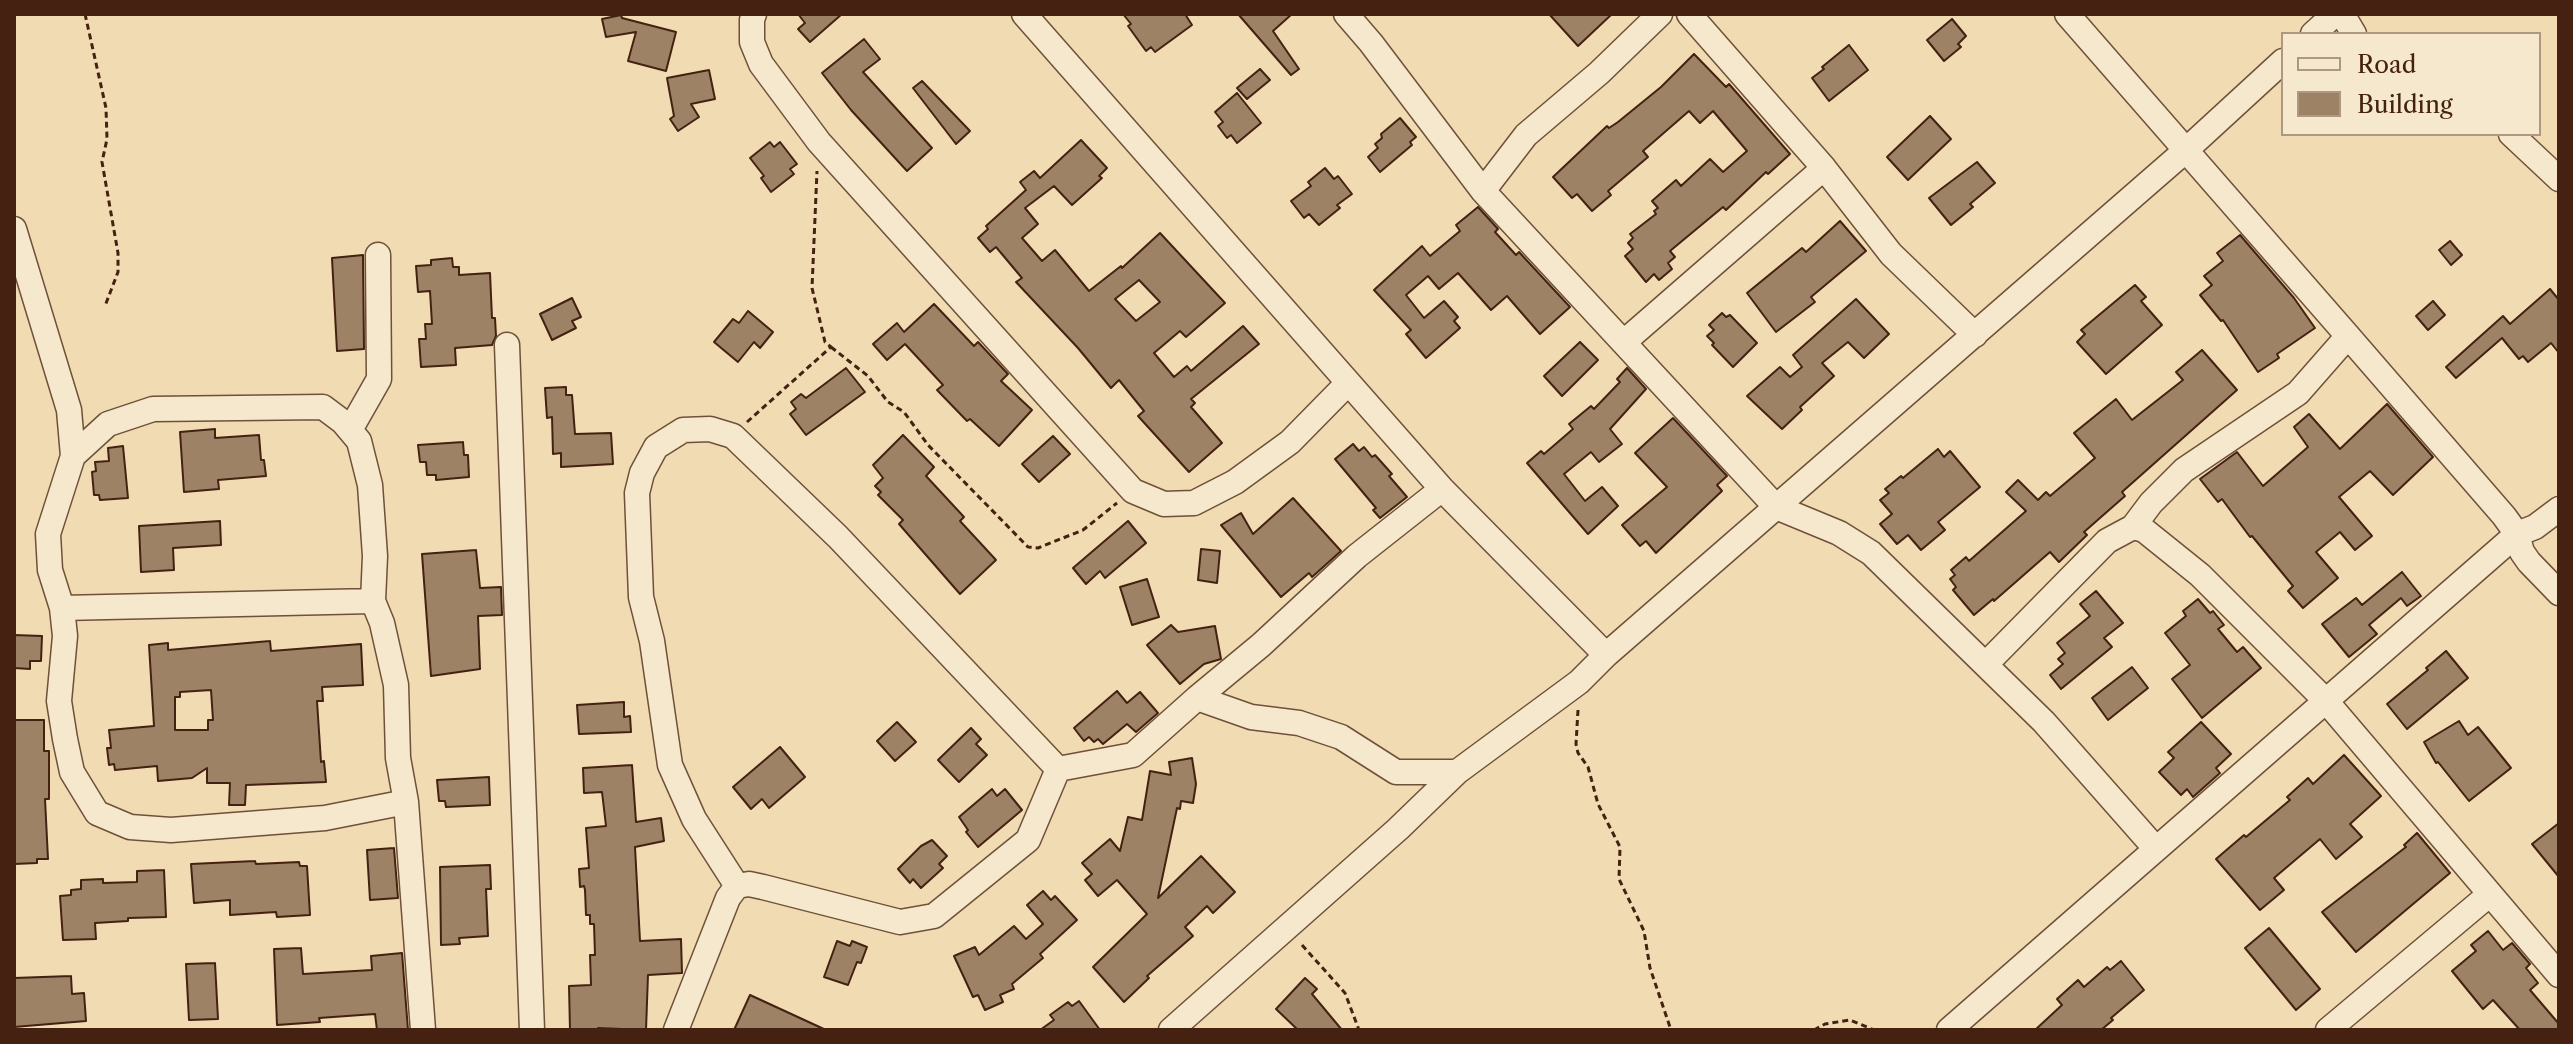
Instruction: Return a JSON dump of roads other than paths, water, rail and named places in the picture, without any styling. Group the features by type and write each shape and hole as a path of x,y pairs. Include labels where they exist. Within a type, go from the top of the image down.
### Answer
{"street":[{"path":"754,14 752,42 761,64 819,142 1133,491 1164,504 1194,503 1235,482 1290,442 1347,384"},
{"path":"1024,14 1442,489 1606,655"},
{"path":"1346,14 1483,191 1776,507 1839,533 1871,553 2044,722 2156,849"},
{"path":"1483,191 1526,135 1599,73 1660,14"},
{"path":"1689,14 1824,168 1891,254 1975,335"},
{"path":"2067,14 2504,516 2517,534 2522,552 2529,562 2559,593"},
{"path":"2315,32 2335,14"},
{"path":"2342,14 2353,32"},
{"path":"1171,1030 1398,829 1457,772 1579,682 1606,655 2185,151 2281,63"},
{"path":"2513,136 2559,179"},
{"path":"1624,342 1824,168"},
{"path":"14,229 69,410 73,456 48,534 50,570 62,608 65,636 59,701 72,772 97,813 130,827 171,830 325,818 406,802"},
{"path":"350,430 379,379 378,255"},
{"path":"1986,664 2107,541 2133,527 2151,503 2184,470 2298,393 2348,336"},
{"path":"507,345 532,1030"},
{"path":"73,456 108,424 153,409 323,407 359,441 370,485 375,556 373,601 382,623 396,685 398,758 406,802 423,1030"},
{"path":"737,886 694,819 670,765 652,641 641,597 637,493 642,473 656,447 683,430 710,429 733,436 838,537 1058,769"},
{"path":"1058,769 1133,755 1261,645 1357,556 1442,489"},
{"path":"1949,1030 2517,534 2535,527 2559,509"},
{"path":"2133,527 2144,530 2200,575 2326,701 2559,975"},
{"path":"62,608 373,601"},
{"path":"1197,698 1251,717 1299,723 1341,737 1396,772 1457,772"},
{"path":"676,1030 728,898 737,886 749,884 763,887 900,922 934,916 1028,840 1058,769"},
{"path":"2328,1030 2490,894"}]}
